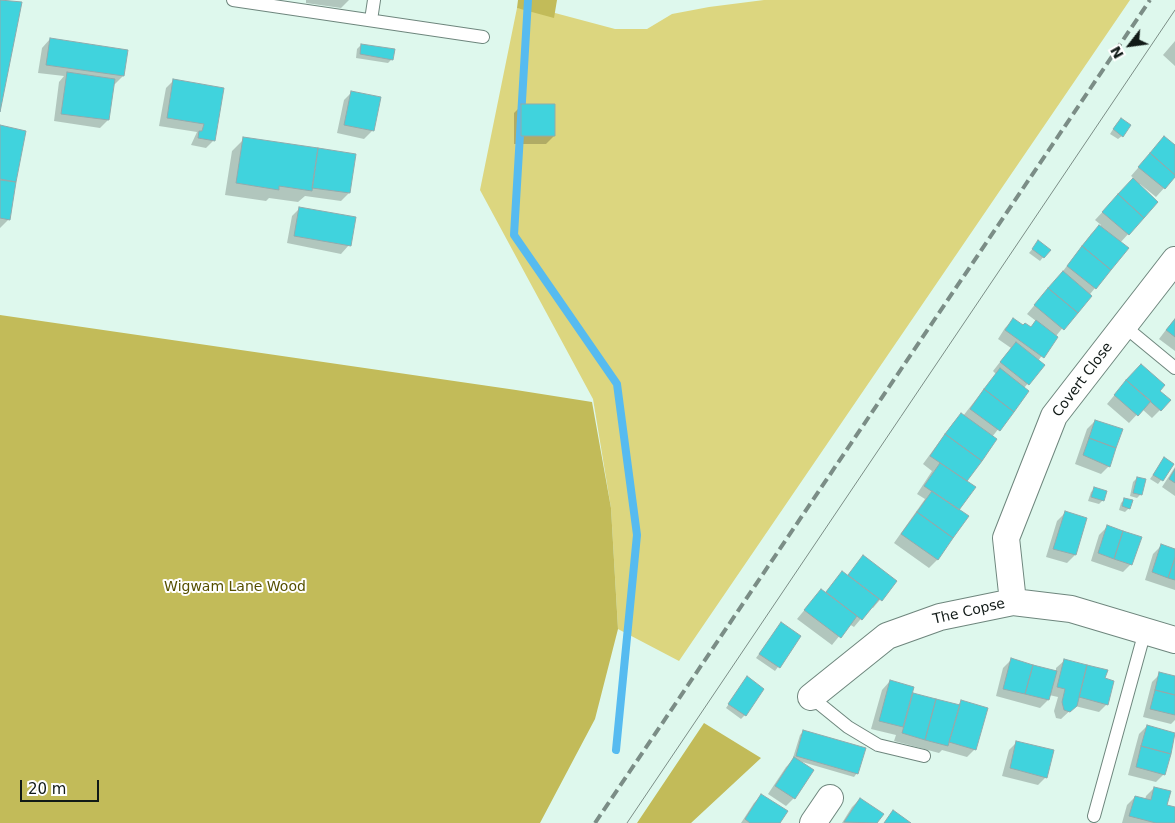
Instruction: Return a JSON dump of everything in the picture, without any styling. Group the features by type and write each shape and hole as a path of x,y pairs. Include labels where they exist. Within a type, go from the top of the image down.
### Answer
{"street":[{"name":"Covert Close","path":"1013,602 1006,538 1054,416 1175,260"},
{"name":"The Copse","path":"811,698 887,636 940,617 1013,602 1071,609 1175,640"},
{"path":"813,823 830,798"}],"lane":[{"path":"233,0 483,36"},
{"path":"371,20 374,0"},
{"path":"1124,326 1175,368"},
{"path":"1094,816 1145,631"},
{"path":"811,698 848,727 878,745 924,756"}],"shaded area":[{"path":"764,0 1130,0 679,661 618,629 611,508 593,399 480,190 517,8 555,13 615,29 647,29 672,14"}],"green space":[{"path":"518,0 557,0 554,18 517,8"},
{"name":"Wigwam Lane Wood","path":"0,315 592,402 611,508 618,629 595,719 540,823 0,823"},
{"path":"704,723 761,758 691,823 637,823"}],"building":[{"path":"0,0 22,2 0,112"},
{"path":"50,38 128,50 124,76 46,65"},
{"path":"361,44 395,49 393,60 360,54"},
{"path":"67,72 115,79 109,120 61,114"},
{"path":"173,79 224,88 215,141 198,138 199,131 202,131 204,124 167,118"},
{"path":"351,91 381,97 374,131 344,125"},
{"path":"521,104 555,104 555,136 521,136"},
{"path":"1121,118 1131,125 1123,137 1113,129"},
{"path":"0,125 26,131 16,182 0,179"},
{"path":"1164,136 1175,145 1175,175 1150,153"},
{"path":"243,137 318,148 312,191 279,186 279,190 236,183"},
{"path":"318,148 356,154 350,193 312,188"},
{"path":"1150,153 1175,175 1165,189 1138,167"},
{"path":"1133,178 1158,202 1144,218 1118,194"},
{"path":"0,180 16,182 10,220 0,218"},
{"path":"1118,194 1144,218 1129,235 1102,212"},
{"path":"299,207 356,217 351,246 294,236"},
{"path":"1099,225 1129,248 1111,270 1082,246"},
{"path":"1038,240 1051,250 1044,258 1032,249"},
{"path":"1082,246 1111,270 1096,289 1067,266"},
{"path":"1063,271 1092,296 1078,313 1048,288"},
{"path":"1048,288 1078,313 1064,330 1034,305"},
{"path":"1013,318 1023,325 1025,323 1031,327 1036,320 1058,337 1044,358 1005,330"},
{"path":"1175,319 1175,337 1166,330"},
{"path":"1016,342 1045,365 1029,385 1000,362"},
{"path":"1141,364 1165,385 1160,391 1171,400 1161,411 1126,380"},
{"path":"1000,368 1029,391 1014,412 984,389"},
{"path":"1126,380 1151,401 1138,416 1114,395"},
{"path":"984,389 1014,412 1000,431 970,409"},
{"path":"961,413 997,439 982,461 945,434"},
{"path":"1095,420 1123,429 1116,448 1089,438"},
{"path":"945,434 982,461 967,481 930,456"},
{"path":"1089,438 1116,448 1110,467 1083,455"},
{"path":"1164,457 1174,464 1163,481 1153,475"},
{"path":"940,463 976,487 959,510 924,486"},
{"path":"1175,469 1175,483 1169,479"},
{"path":"1137,477 1146,479 1142,495 1133,493"},
{"path":"1094,487 1107,491 1104,501 1091,497"},
{"path":"932,491 969,516 953,538 917,512"},
{"path":"1124,498 1133,500 1130,509 1122,506"},
{"path":"1065,511 1087,518 1076,555 1053,549"},
{"path":"917,512 953,538 938,560 901,534"},
{"path":"1107,525 1123,531 1114,559 1098,553"},
{"path":"1123,531 1142,537 1132,565 1114,559"},
{"path":"1161,544 1175,549 1175,558 1168,578 1152,572"},
{"path":"863,555 897,581 882,601 848,575"},
{"path":"1175,558 1175,580 1168,578"},
{"path":"842,571 879,599 862,620 826,592"},
{"path":"821,589 857,616 841,638 804,610"},
{"path":"781,622 801,636 780,668 759,654"},
{"path":"1011,658 1033,665 1025,694 1003,689"},
{"path":"1064,659 1087,665 1077,706 1070,712 1064,710 1062,702 1065,689 1057,687"},
{"path":"1033,665 1057,671 1049,700 1025,694"},
{"path":"1087,665 1108,670 1105,678 1114,681 1108,705 1079,697"},
{"path":"1159,672 1175,676 1175,695 1155,690"},
{"path":"747,676 764,689 746,716 728,704"},
{"path":"890,680 914,687 903,727 879,721"},
{"path":"1155,690 1175,695 1175,715 1150,709"},
{"path":"913,693 936,699 925,740 902,733"},
{"path":"936,699 960,705 948,746 925,740"},
{"path":"961,700 988,708 976,750 949,742"},
{"path":"1147,725 1175,733 1171,754 1141,746"},
{"path":"803,730 866,748 858,774 796,756"},
{"path":"1016,741 1054,750 1047,778 1010,768"},
{"path":"1141,746 1171,754 1165,775 1136,767"},
{"path":"794,757 814,770 795,799 775,786"},
{"path":"1154,787 1171,791 1167,805 1175,807 1175,823 1156,823 1129,816 1135,796 1151,800"},
{"path":"761,794 788,811 780,823 750,823 745,819"},
{"path":"860,798 884,814 877,823 844,822"},
{"path":"893,810 911,823 884,823"}],"waterway":[{"path":"528,0 514,235 617,384 637,535 616,750"}],"tram line":[{"path":"627,823 1175,10"}],"railway":[{"path":"595,823 1150,0"}]}
